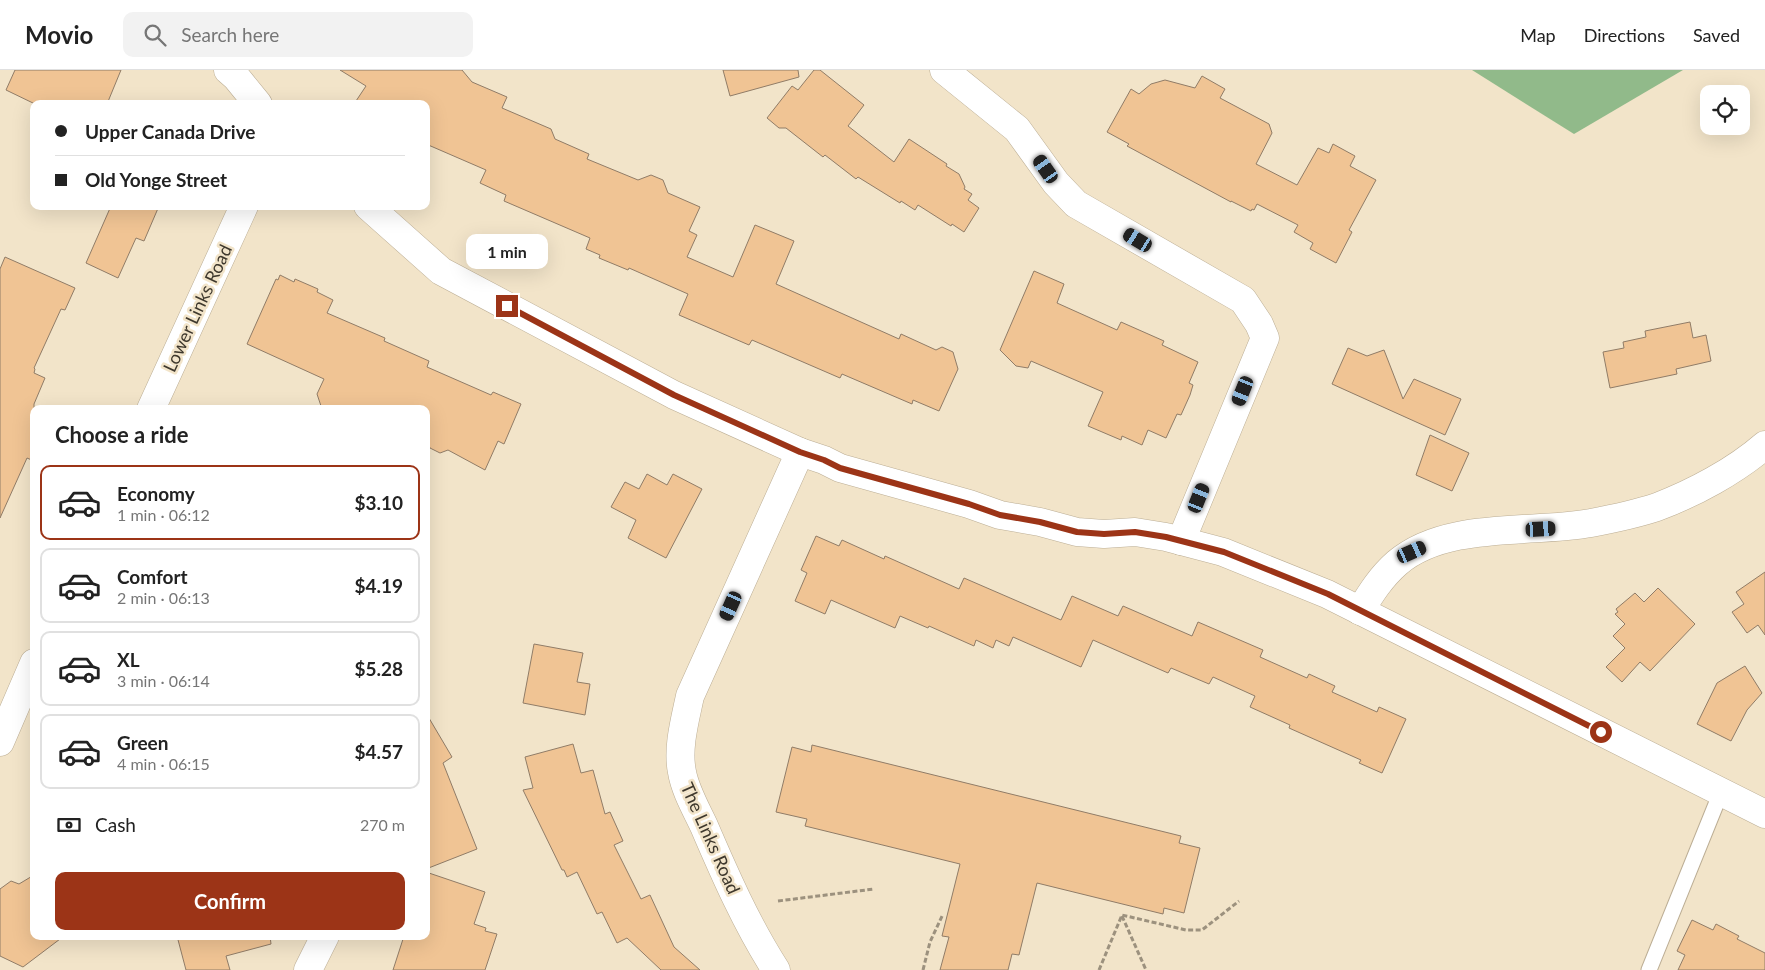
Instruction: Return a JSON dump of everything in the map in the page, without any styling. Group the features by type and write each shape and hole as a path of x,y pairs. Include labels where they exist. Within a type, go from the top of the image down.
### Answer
{"street":[{"path":"944,70 1018,129 1056,183 1076,204 1243,300 1259,324 1265,338 1181,541"},
{"path":"236,72 255,100"},
{"name":"Lower Links Road","path":"153,405 242,210"},
{"path":"372,210 441,271 674,395 800,452 840,468 969,504 1000,515 1040,522 1077,532 1104,534 1135,532 1166,537 1224,552 1302,583 1360,611 1765,814"},
{"path":"1360,611 1375,586 1397,563 1412,552 1432,543 1494,530 1558,528 1591,523 1656,507 1724,474 1747,460 1765,445"},
{"name":"The Links Road","path":"776,970 766,956 724,874 682,773 681,754 684,723 690,696 800,452"},
{"path":"0,742 30,672"},
{"path":"308,970 322,940"}],"lane":[{"path":"1649,970 1721,792"}],"path":[{"path":"778,901 874,889"},
{"path":"1122,915 1186,930 1202,930 1238,901"},
{"path":"923,970 930,942 944,914"},
{"path":"1099,970 1122,915"},
{"path":"1122,915 1146,970"}],"green space":[{"path":"1472,70 1683,70 1574,134"}],"building":[{"path":"15,70 121,70 109,100 30,100 30,102 6,90"},
{"path":"340,70 462,70 472,82 507,97 502,108 551,129 555,139 589,154 587,159 638,180 651,175 663,180 668,193 700,207 689,231 697,235 687,257 733,277 755,225 794,241 776,284 899,339 901,334 936,350 942,347 953,352 958,369 939,411 913,400 912,404 842,374 840,378 752,340 749,345 679,315 688,294 629,268 628,270 599,258 600,255 586,249 590,238 504,201 506,195 480,183 486,170 430,146 430,100 357,100 366,86"},
{"path":"723,70 798,70 799,77 730,96"},
{"path":"814,70 820,70 864,105 848,126 894,162 909,139 959,174 965,187 964,189 972,194 968,200 979,208 964,232 918,205 915,210 858,177 856,179 825,155 823,157 786,128 779,128 767,118 792,86 798,90"},
{"path":"1202,76 1225,89 1220,98 1269,124 1272,133 1256,164 1297,185 1318,148 1329,153 1333,144 1355,156 1350,166 1376,180 1349,230 1352,232 1336,263 1310,249 1313,243 1294,232 1298,225 1257,204 1254,210 1252,209 1251,211 1231,202 1127,146 1129,144 1107,132 1131,89 1139,94 1151,84 1165,80 1195,88"},
{"path":"109,210 157,210 144,241 136,238 118,278 86,263"},
{"path":"5,257 75,288 65,310 61,309 34,368 34,373 45,378 34,405 30,405 30,459 27,458 0,518 0,269"},
{"path":"1034,271 1064,284 1057,303 1117,330 1121,322 1164,341 1162,345 1198,362 1189,383 1193,385 1190,395 1181,415 1177,414 1166,438 1148,430 1142,445 1122,436 1121,440 1088,426 1103,392 1031,361 1028,368 1016,366 1000,350"},
{"path":"280,275 294,282 295,279 318,289 317,292 333,300 327,313 385,338 384,341 429,361 427,367 491,395 493,392 521,404 504,444 498,441 485,470 448,450 440,453 430,448 430,405 321,405 317,394 324,379 247,344 276,279 278,280"},
{"path":"1690,322 1693,338 1706,335 1711,361 1676,369 1677,374 1610,388 1603,352 1624,348 1623,342 1646,337 1645,331"},
{"path":"1348,348 1367,356 1384,350 1403,399 1414,379 1461,399 1445,435 1332,384"},
{"path":"1430,435 1469,453 1452,491 1416,475"},
{"path":"647,474 667,485 673,474 702,489 666,558 628,538 636,520 611,507 625,482 639,489"},
{"path":"816,536 839,546 842,540 884,559 885,556 959,589 964,578 1061,620 1072,596 1118,616 1123,606 1192,636 1198,622 1263,650 1260,657 1307,678 1309,674 1335,686 1332,692 1377,712 1379,707 1406,719 1382,773 1359,763 1361,760 1289,728 1290,725 1250,707 1255,696 1213,677 1209,684 1171,668 1168,673 1093,640 1081,667 1013,637 1009,646 996,640 993,648 976,640 974,646 929,626 928,628 900,616 895,628 831,600 825,614 795,601 807,573 801,570"},
{"path":"1765,572 1765,635 1758,625 1747,633 1732,612 1744,604 1736,592"},
{"path":"1658,588 1695,624 1650,671 1640,662 1622,682 1606,667 1625,648 1613,636 1625,624 1615,614 1618,612 1616,609 1635,593 1644,602"},
{"path":"534,644 583,653 577,682 590,684 585,715 523,703"},
{"path":"1745,666 1762,693 1747,710 1731,741 1697,724 1717,683"},
{"path":"430,720 452,757 443,763 477,849 430,867"},
{"path":"573,744 581,773 593,770 605,814 610,812 623,841 614,845 641,899 650,895 674,947 700,970 661,970 627,938 617,943 602,912 597,914 577,872 567,877 564,870 562,870 523,790 533,788 525,757"},
{"path":"812,745 1181,836 1179,843 1200,848 1184,913 1164,908 1163,914 1037,883 1019,955 1012,954 1008,970 940,970 949,937 942,936 960,864 805,826 807,819 776,812 792,747 811,752"},
{"path":"430,873 485,892 474,924 486,928 485,931 497,934 485,970 393,970 403,940 430,940"},
{"path":"30,877 30,940 59,940 23,967 0,956 0,889 11,881 19,884"},
{"path":"1692,920 1713,930 1716,924 1739,936 1737,939 1765,953 1765,970 1678,970 1685,955 1677,951"},
{"path":"178,940 270,940 271,944 226,956 230,970 186,970"}],"route":[{"path":"507,306 674,395 840,468 969,504 1000,515 1040,522 1077,532 1104,534 1135,532 1166,537 1224,552 1328,594 1601,732"}]}
